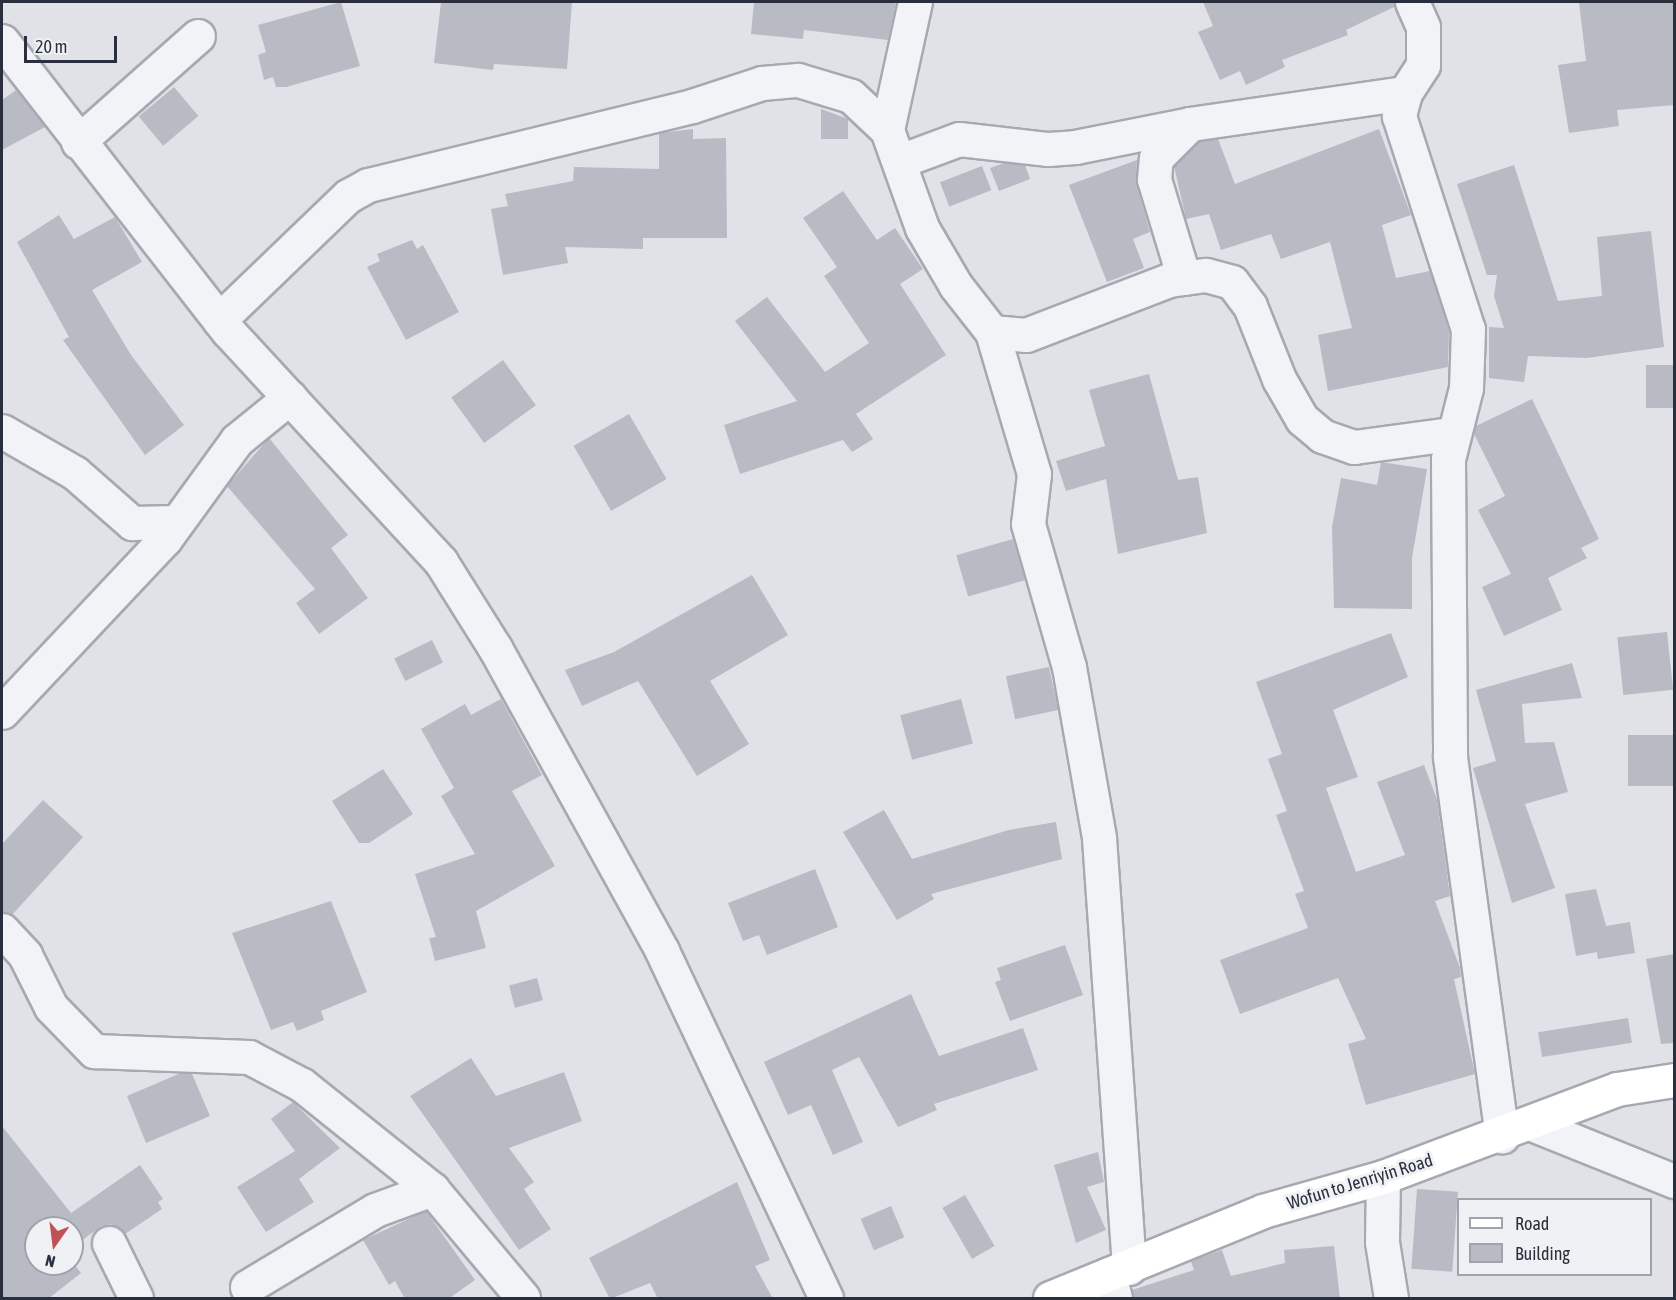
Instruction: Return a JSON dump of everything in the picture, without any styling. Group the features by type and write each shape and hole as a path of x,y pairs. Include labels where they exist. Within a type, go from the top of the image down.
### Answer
{"street":[{"path":"887,130 915,2"},
{"path":"1412,2 1425,45 1423,65 1405,93 1399,116 1468,329 1466,388 1450,434 1450,757 1502,1136"},
{"path":"78,142 198,36"},
{"path":"2,41 219,321 290,397 356,475 441,562 495,648 663,951 826,1299"},
{"path":"219,321 348,196 392,175 692,106 762,83 798,80 835,89 867,106 887,130 900,160 922,228 956,286 992,332 1034,474 1028,524 1069,667 1099,838 1118,1280"},
{"path":"900,160 959,139 1048,149 1190,124 1405,93"},
{"path":"1184,278 1154,179 1156,158 1190,124"},
{"path":"992,332 1026,335 1184,278 1206,275 1232,282 1250,306 1290,400 1322,436 1354,447 1450,434"},
{"path":"2,712 176,522 237,440 290,397"},
{"path":"2,432 75,473 132,523 176,522"},
{"path":"2,930 25,955 51,1007 94,1051 249,1057 302,1085 358,1124 432,1189 523,1299"},
{"name":"Wofun to Jenriyin Road","path":"1050,1299 1118,1280 1263,1211 1383,1177 1502,1136 1617,1089 1674,1080"},
{"path":"1532,1124 1674,1181"},
{"path":"1383,1177 1382,1242 1391,1299"},
{"path":"247,1287 375,1210 432,1189"},
{"path":"109,1243 136,1299"}],"building":[{"path":"341,2 360,66 286,87 276,87 273,77 264,80 258,55 266,52 258,25"},
{"path":"441,2 572,2 567,69 494,64 493,70 434,63"},
{"path":"754,2 896,2 888,40 804,30 803,39 751,34"},
{"path":"1203,2 1394,2 1394,7 1346,30 1348,35 1282,60 1285,67 1246,85 1240,71 1220,80 1198,32 1213,26"},
{"path":"1579,2 1674,2 1674,105 1617,110 1619,126 1569,133 1558,65 1586,61"},
{"path":"174,87 198,116 163,146 139,117"},
{"path":"16,90 45,127 2,150 2,100"},
{"path":"821,109 848,119 848,139 821,139"},
{"path":"693,129 693,139 726,138 727,238 643,238 643,249 565,247 568,263 503,275 491,209 508,206 505,194 573,181 574,167 659,169 659,133"},
{"path":"1379,129 1411,215 1382,225 1396,278 1430,271 1449,332 1448,367 1328,391 1318,335 1352,328 1330,242 1281,259 1271,234 1221,250 1209,214 1186,219 1174,166 1199,142 1218,139 1235,184"},
{"path":"1137,160 1136,184 1150,232 1133,239 1144,268 1107,282 1069,185"},
{"path":"1004,163 1025,165 1030,179 999,191 990,168"},
{"path":"1514,165 1558,301 1602,296 1597,237 1651,231 1664,347 1587,358 1528,356 1524,382 1489,378 1489,327 1504,328 1494,296 1497,275 1487,275 1457,184"},
{"path":"982,166 991,190 949,206 940,182"},
{"path":"843,191 877,240 895,228 923,269 900,284 946,355 856,414 873,439 852,452 843,440 740,474 724,425 797,401 735,321 767,297 825,372 869,343 824,276 837,267 803,218"},
{"path":"59,215 74,239 115,217 142,262 92,290 131,355 184,425 145,455 63,340 69,337 17,242"},
{"path":"412,240 417,249 423,245 459,312 406,340 367,267 380,261 377,254"},
{"path":"503,360 536,405 484,443 451,398"},
{"path":"1646,365 1674,365 1674,408 1646,408"},
{"path":"1149,374 1178,480 1198,477 1207,533 1118,554 1106,479 1066,491 1056,461 1105,446 1089,390"},
{"path":"1532,399 1599,539 1581,548 1587,558 1548,578 1562,610 1504,636 1482,587 1511,574 1478,510 1505,496 1474,434 1476,426"},
{"path":"629,414 666,479 611,511 574,446"},
{"path":"269,438 348,535 331,548 368,598 319,634 296,603 315,589 227,486"},
{"path":"1381,462 1427,469 1412,558 1412,609 1334,608 1332,527 1341,478 1377,485"},
{"path":"1013,539 1025,580 968,597 956,555"},
{"path":"752,575 788,635 710,681 749,744 697,776 638,681 582,706 565,670 614,652"},
{"path":"1667,632 1673,690 1623,695 1617,637"},
{"path":"1391,633 1408,677 1333,710 1358,777 1326,788 1356,872 1405,855 1377,782 1424,765 1437,799 1450,896 1435,901 1460,968 1461,977 1454,979 1475,1074 1366,1105 1348,1044 1366,1039 1338,978 1240,1014 1220,960 1308,928 1295,894 1304,891 1276,815 1287,811 1268,759 1282,754 1256,682"},
{"path":"432,640 443,662 405,681 394,658"},
{"path":"1572,663 1582,698 1522,704 1525,743 1554,742 1568,792 1525,804 1555,888 1512,903 1473,768 1496,761 1476,690"},
{"path":"1049,667 1058,710 1015,719 1006,676"},
{"path":"501,699 542,775 512,791 555,866 476,911 486,948 435,961 429,938 436,937 415,874 475,854 441,796 454,788 421,729 465,704 471,715"},
{"path":"961,699 973,743 912,760 900,715"},
{"path":"1628,735 1674,735 1674,786 1628,786"},
{"path":"383,769 413,814 369,843 359,843 332,801"},
{"path":"43,800 83,837 12,915 2,912 2,844"},
{"path":"884,810 912,859 1009,830 1056,822 1062,859 931,894 934,899 897,920 843,832"},
{"path":"815,869 838,927 767,955 759,935 743,941 728,903"},
{"path":"1596,889 1606,926 1630,922 1635,953 1598,959 1597,952 1576,956 1565,894"},
{"path":"331,901 367,992 321,1011 324,1020 297,1031 293,1022 271,1030 232,933"},
{"path":"1065,945 1083,995 1010,1021 995,982 1001,980 997,968"},
{"path":"1674,954 1674,1043 1661,1044 1646,959"},
{"path":"537,978 543,1000 515,1008 509,986"},
{"path":"911,994 939,1056 1023,1028 1038,1070 934,1104 937,1110 898,1127 859,1057 832,1070 863,1142 833,1155 811,1105 788,1115 764,1062"},
{"path":"1628,1018 1632,1043 1542,1057 1538,1032"},
{"path":"471,1058 496,1096 564,1072 582,1121 509,1148 534,1182 524,1189 551,1229 519,1250 410,1096"},
{"path":"181,1073 192,1074 210,1116 146,1143 127,1096"},
{"path":"293,1102 340,1148 299,1179 314,1202 266,1232 237,1187 295,1151 271,1119"},
{"path":"2,1126 71,1213 140,1165 163,1199 158,1202 162,1209 125,1234 111,1224 101,1226 84,1239 84,1216 24,1216 24,1276 77,1276 48,1299 2,1299"},
{"path":"1098,1152 1104,1182 1087,1187 1106,1230 1076,1243 1054,1165"},
{"path":"737,1182 770,1260 755,1266 773,1299 658,1299 650,1283 610,1299 589,1258"},
{"path":"1417,1189 1458,1192 1452,1272 1411,1269"},
{"path":"965,1195 995,1246 972,1259 942,1208"},
{"path":"891,1206 904,1237 874,1250 861,1219"},
{"path":"426,1211 475,1280 448,1299 405,1299 395,1281 389,1285 363,1240"},
{"path":"1334,1246 1340,1299 1133,1299 1132,1290 1194,1270 1191,1261 1222,1250 1231,1276 1285,1263 1284,1250"}]}
